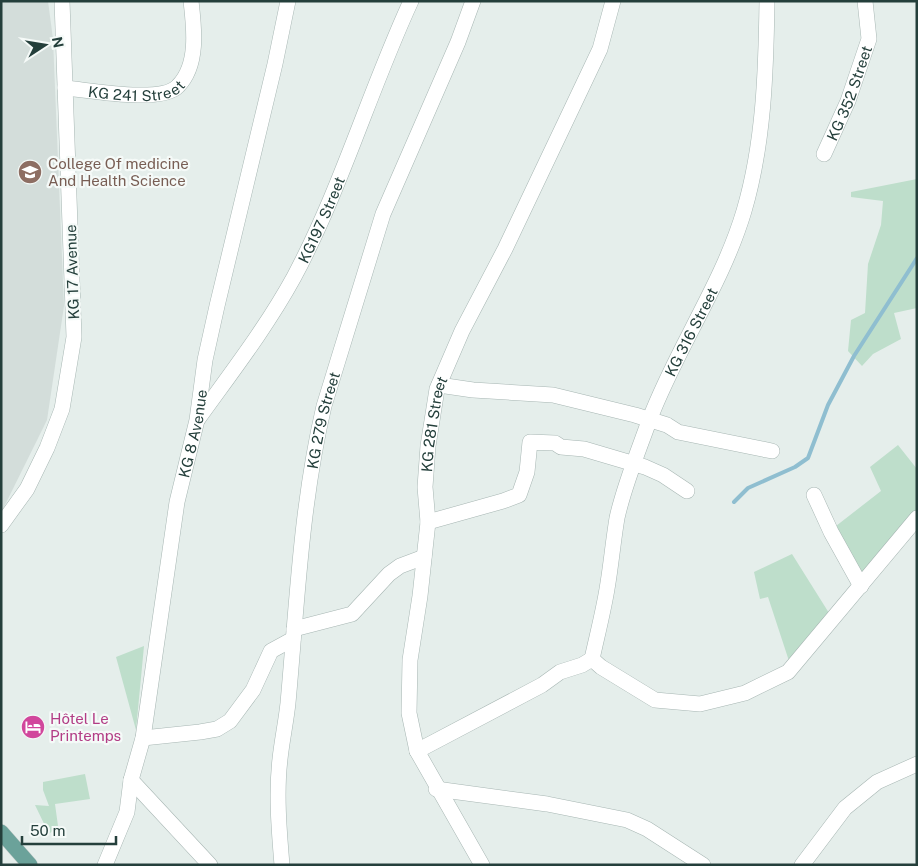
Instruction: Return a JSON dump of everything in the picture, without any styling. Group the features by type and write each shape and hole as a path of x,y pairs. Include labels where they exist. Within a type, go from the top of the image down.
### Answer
{"main road":[{"path":"1,832 30,865"}],"street":[{"name":"KG 17 Avenue","path":"1,526 28,489 47,448 62,409 74,338 62,1"},
{"name":"KG 241 Street","path":"65,88 135,95 166,94 178,87 188,70 195,34 191,1"},
{"name":"KG 8 Avenue","path":"105,865 127,812 131,780 143,738 177,502 197,420 207,351 276,64 288,1"},
{"name":"KG197 Street","path":"197,420 263,329 294,277 343,168 411,1"},
{"name":"KG 279 Street","path":"282,865 279,836 280,760 288,705 304,524 317,436 324,406 383,214 458,42 473,1"},
{"name":"KG 281 Street","path":"482,865 436,789 417,751 409,712 410,660 428,522 424,487 428,446 439,385 462,331 505,249 600,49 613,1"},
{"name":"KG 316 Street","path":"592,660 607,590 618,517 634,464 650,420 673,367 721,271 744,211 756,152 765,85 767,1"},
{"name":"KG 352 Street","path":"824,154 848,101 869,39 865,1"},
{"path":"439,385 473,390 553,395 650,420 678,432 772,451"},
{"path":"428,522 503,501 519,494 527,472 530,442 555,443 561,447 584,449 634,464 663,475 686,491"},
{"path":"814,495 831,532 861,586"},
{"path":"417,751 542,684 560,672 592,660 601,668 655,700 700,704 745,693 788,672 917,518"},
{"path":"143,738 200,732 217,728 230,721 254,690 271,651 293,634 352,614 389,574 400,566 424,557"},
{"path":"802,865 845,808 877,782 917,764"},
{"path":"131,780 210,865"},
{"path":"436,789 547,804 627,820 647,828 702,865"}],"shaded area":[{"name":"College Of medicine And Health Science","path":"1,1 48,1 53,39 64,306 47,420 1,513"}],"green space":[{"path":"917,179 917,308 894,313 901,339 873,354 862,366 848,351 851,320 865,313 868,264 881,225 883,201 851,197 851,192"},
{"path":"898,445 917,469 917,509 861,578 836,526 881,491 870,467"},
{"path":"792,554 829,613 789,661 768,597 760,599 754,572"},
{"path":"144,646 136,730 116,657"},
{"path":"85,774 90,799 55,804 58,826 49,834 35,805 49,806 43,790 43,782"}],"waterway":[{"path":"734,502 748,488 795,467 808,458 828,405 854,356 917,258"}],"place":[{"name":"College Of medicine And Health Science","path":"30,172"},
{"name":"Hôtel Le Printemps","path":"33,727"}]}
